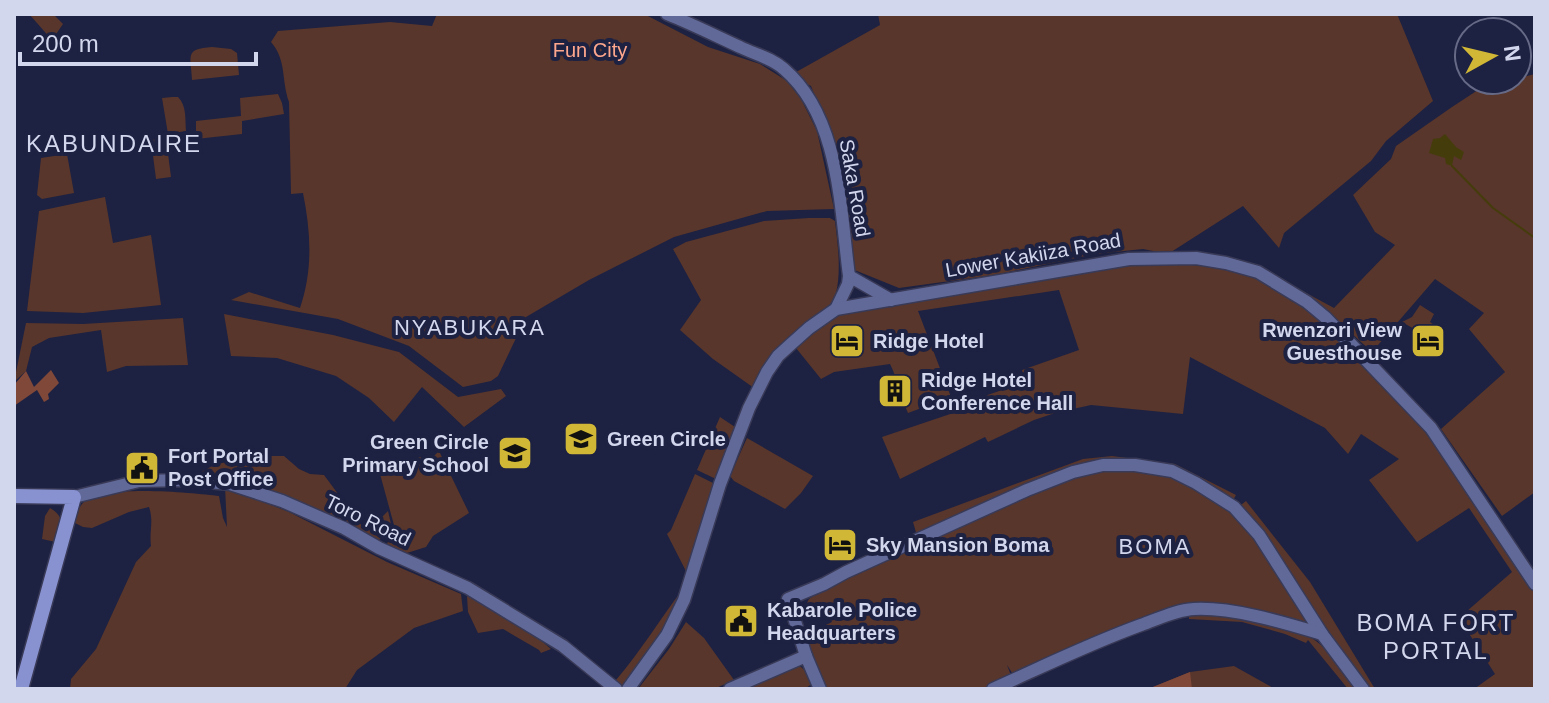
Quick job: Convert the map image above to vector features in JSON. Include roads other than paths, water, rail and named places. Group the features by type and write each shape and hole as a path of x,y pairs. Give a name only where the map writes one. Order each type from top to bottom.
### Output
{"highway":[{"path":"14,496 74,497 21,689"}],"main road":[{"name":"Saka Road","path":"667,14 782,66 813,105 826,133 834,163 849,276 836,309"},
{"name":"Lower Kakiiza Road","path":"628,689 667,635 684,600 720,484 749,408 767,372 790,345 836,309 1129,259 1196,258 1226,263 1258,272 1307,302 1431,428 1535,584"},
{"path":"849,276 891,300"},
{"path":"820,689 788,599 1027,490 1073,472 1103,465 1135,465 1172,471 1234,507 1259,535 1322,634 1363,689"},
{"name":"Toro Road","path":"74,497 139,481 185,480 230,484 282,501 468,588 563,646 616,689"},
{"path":"993,689 1121,632 1178,611 1197,609 1236,613 1322,634"},
{"path":"730,689 806,656"}],"waterway":[{"path":"1452,166 1493,208 1535,238"}],"place":[{"name":"Ridge Hotel","path":"847,341"},
{"name":"Rwenzori View Guesthouse","path":"1428,341"},
{"name":"Ridge Hotel Conference Hall","path":"895,391"},
{"name":"Green Circle","path":"581,439"},
{"name":"Green Circle Primary School","path":"515,453"},
{"name":"Fort Portal Post Office","path":"142,468"},
{"name":"Sky Mansion Boma","path":"840,545"},
{"name":"Kabarole Police Headquarters","path":"741,621"}],"district":[{"name":"KABUNDAIRE","path":"114,143"},
{"name":"NYABUKARA","path":"470,327"},
{"name":"BOMA","path":"1155,546"},
{"name":"BOMA FORT PORTAL","path":"1436,636"}],"park label":[{"name":"Fun City","path":"590,50"}]}
